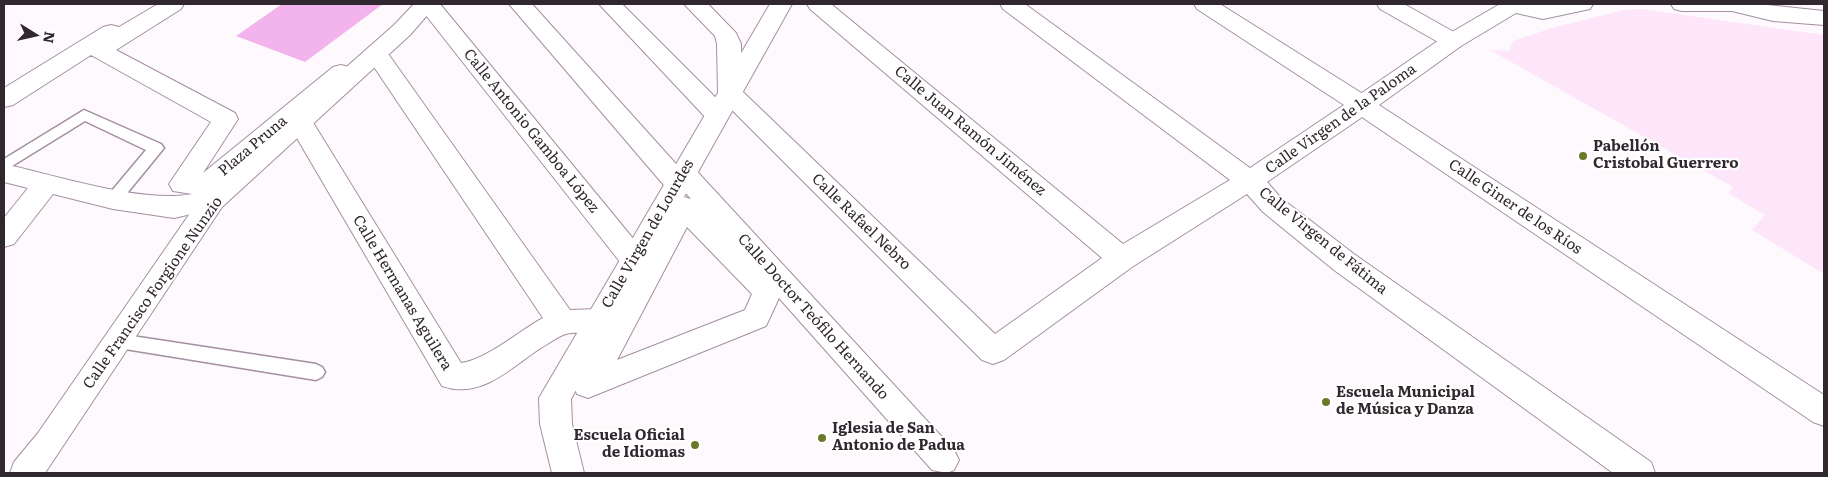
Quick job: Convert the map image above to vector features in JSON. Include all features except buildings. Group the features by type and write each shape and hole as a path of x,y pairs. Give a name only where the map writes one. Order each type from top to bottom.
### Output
{"street":[{"path":"4,99 157,4"},
{"name":"Plaza Pruna","path":"173,4 99,50 226,119 182,184 204,186 369,50 417,4"},
{"name":"Calle Francisco Forgione Nunzio","path":"26,473 119,341 214,200 376,53 427,4"},
{"name":"Calle Antonio Gamboa López","path":"427,4 634,259"},
{"path":"520,4 681,188 768,291 756,318 588,385 670,233 681,188"},
{"name":"Calle Rafael Nebro","path":"610,4 654,50 724,104 993,351"},
{"path":"695,4 725,33 729,44 724,104"},
{"name":"Calle Virgen de Lourdes","path":"568,473 556,424 555,398 634,259 681,188 724,104 780,4"},
{"name":"Calle Juan Ramón Jiménez","path":"818,4 1122,259"},
{"name":"Calle Virgen de Fátima","path":"1011,4 1250,182 1272,205 1339,266 1639,473"},
{"name":"Calle Giner de los Ríos","path":"1205,4 1362,105 1824,412"},
{"path":"1388,4 1453,41"},
{"path":"1515,5 1543,12 1582,4"},
{"path":"1682,4 1730,4 1779,15 1824,18"},
{"name":"Calle Virgen de la Paloma","path":"993,351 1122,259 1189,224 1216,199 1250,182 1453,41 1515,5"},
{"path":"376,53 562,322"},
{"name":"Calle Hermanas Aguilera","path":"300,122 452,377 481,374 531,339 562,322 598,321"},
{"path":"4,172 112,199 174,208 214,200"},
{"path":"4,237 46,183"},
{"name":"Calle Doctor Teófilo Hernando","path":"681,188 942,460"}],"lane":[{"path":"4,166 84,115 156,148 112,199"},
{"path":"119,341 316,372"}],"shaded area":[{"path":"282,4 383,4 305,62 236,36"},
{"path":"1642,9 1824,35 1824,274 1752,230 1765,215 1728,193 1733,187 1490,50 1509,51 1513,41 1552,28 1624,10"}],"place":[{"name":"Pabellón Cristobal Guerrero","path":"1583,156"},
{"name":"Escuela Municipal de Música y Danza","path":"1326,402"},
{"name":"Iglesia de San Antonio de Padua","path":"822,438"},
{"name":"Escuela Oficial de Idiomas","path":"695,445"}]}
